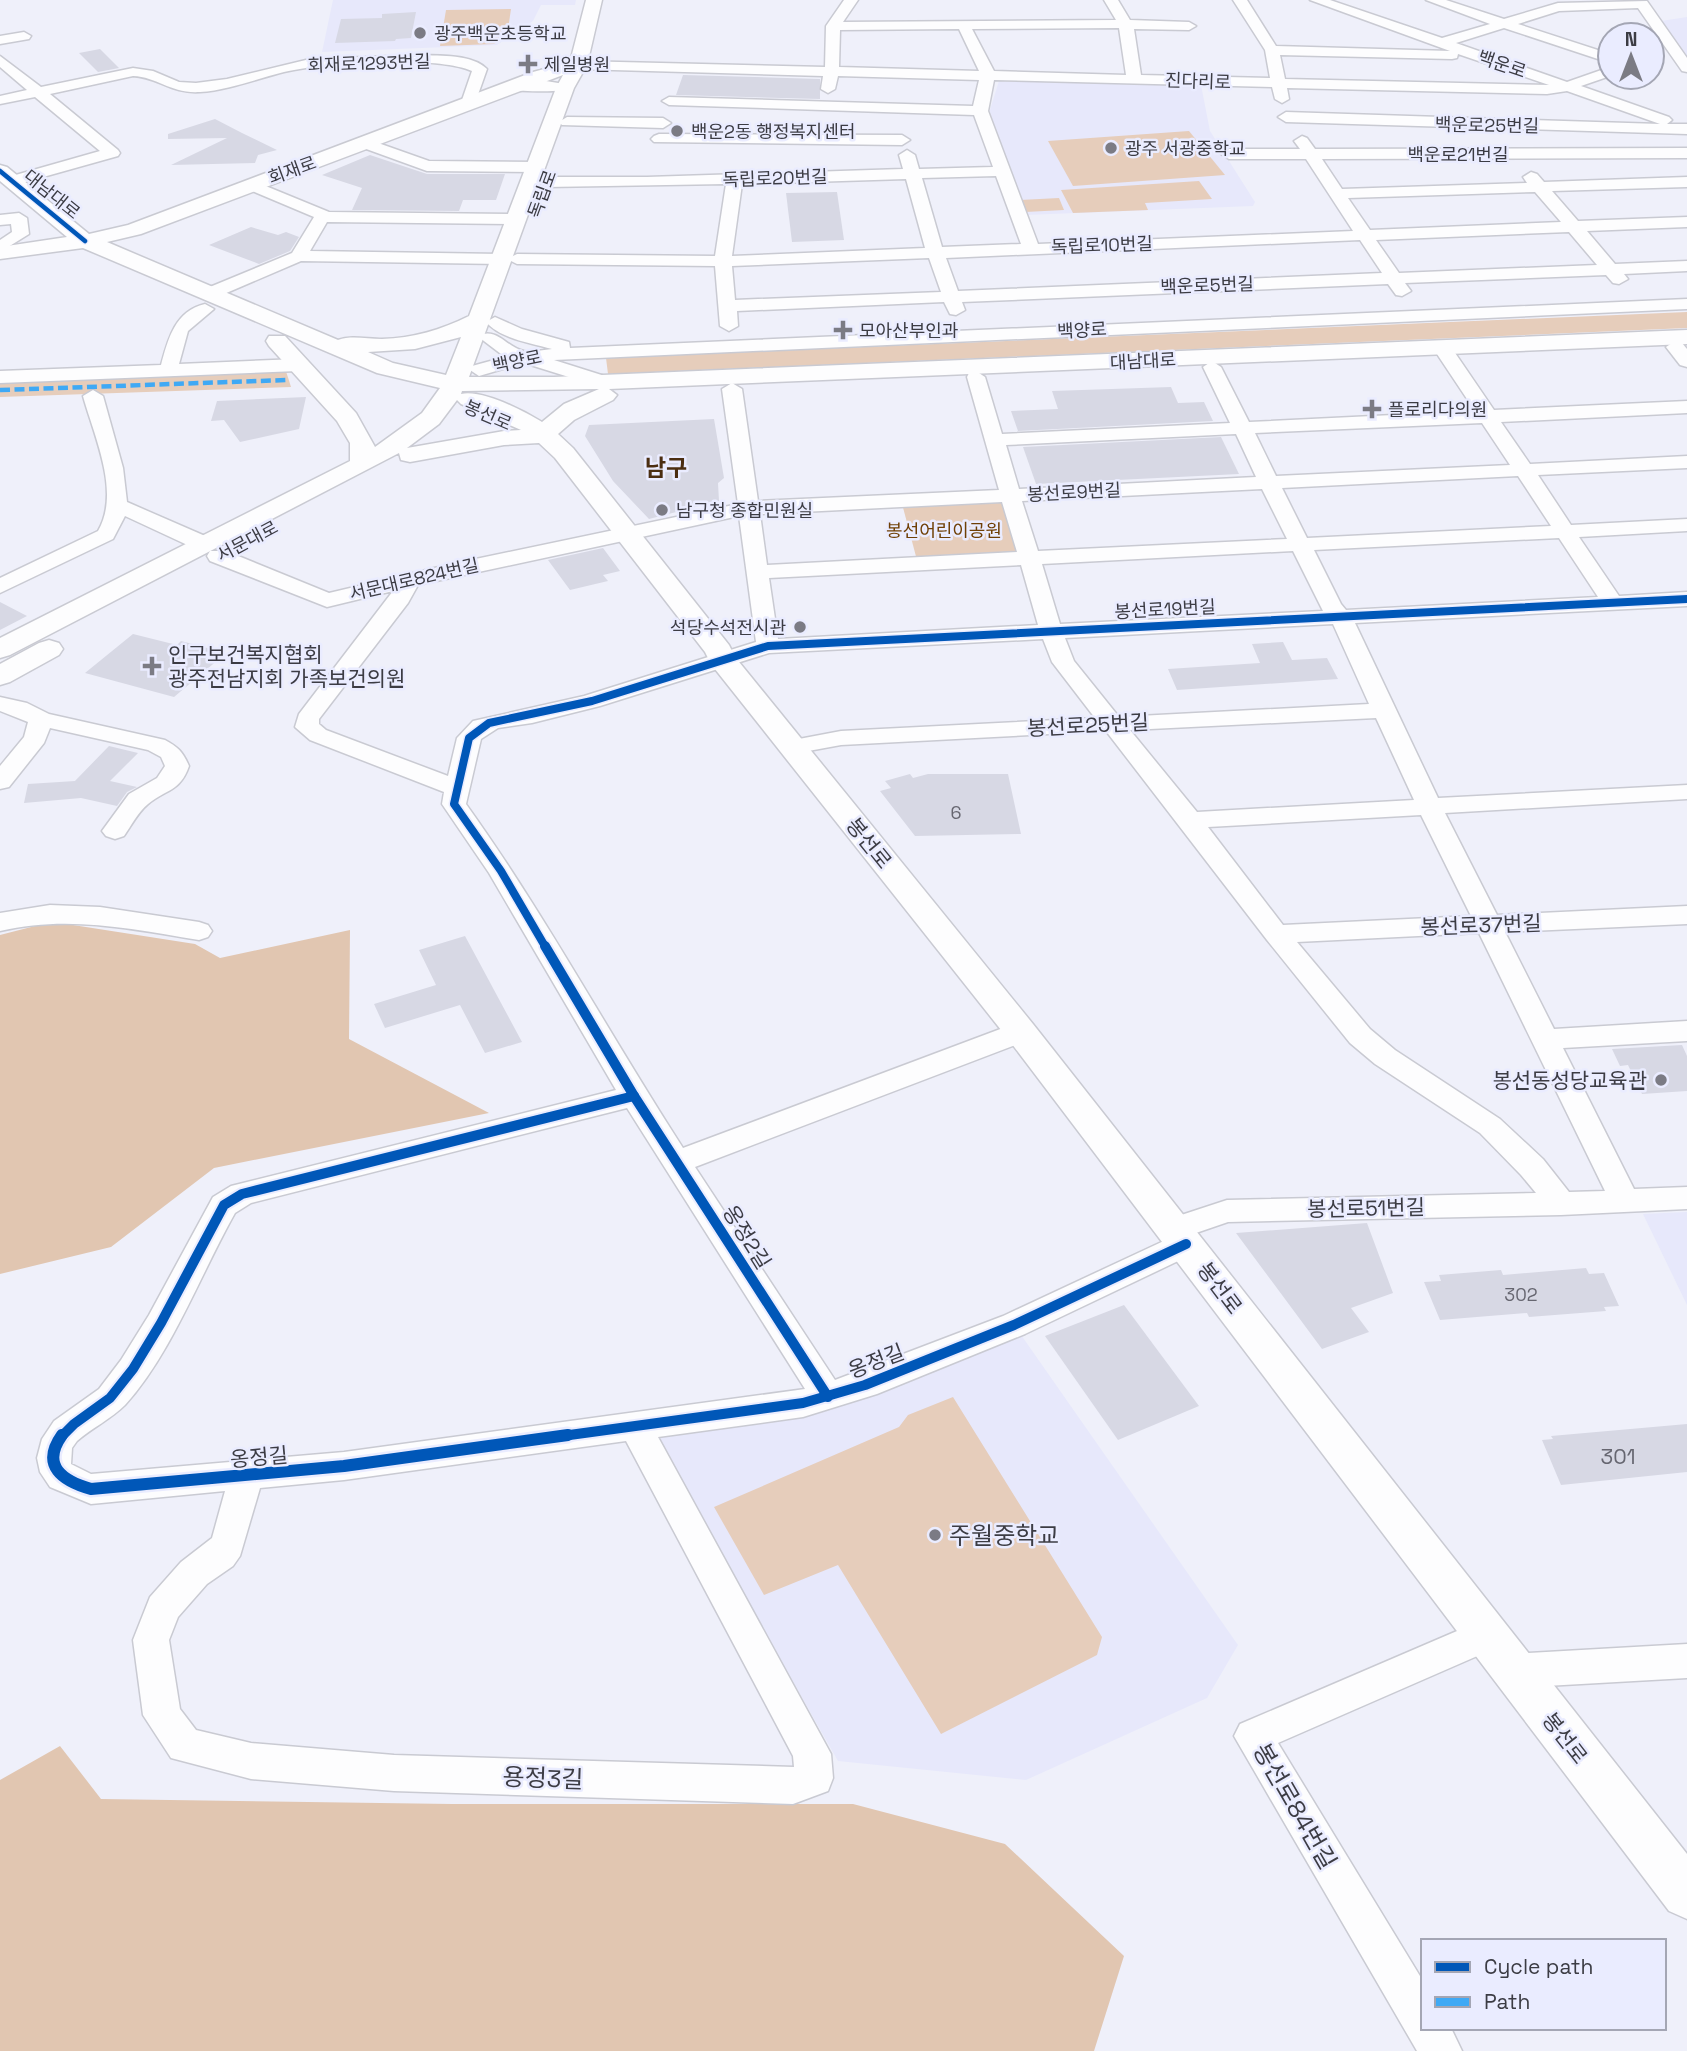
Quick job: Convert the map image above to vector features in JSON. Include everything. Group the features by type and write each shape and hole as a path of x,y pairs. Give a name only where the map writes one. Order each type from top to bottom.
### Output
{"main road":[{"name":"독립로","path":"465,390 541,174 565,88 578,65 594,0"},
{"name":"독립로","path":"509,259 516,219 566,122 581,79 578,65"},
{"name":"회재로","path":"0,253 85,241 134,230 509,87 578,65"},
{"name":"대남대로","path":"5,176 85,241 208,301 304,360"},
{"name":"대남대로","path":"0,200 10,219 53,246 208,301 304,360 361,376 465,390 1446,353 1684,348"},
{"path":"304,360 370,346 414,344 488,327"},
{"name":"대남대로","path":"599,384 732,389 1212,367 1446,353"},
{"path":"304,360 342,380 370,412 382,440 372,459"},
{"path":"410,455 493,440 540,435 599,384"},
{"name":"봉선로","path":"465,390 509,422 540,435 719,650 720,657 1021,1032 1180,1236 1687,1894"},
{"name":"서문대로","path":"0,649 410,455 441,434 465,390"},
{"name":"서문대로","path":"0,676 211,550 372,459 418,430 439,409 465,390"}],"street":[{"path":"825,107 833,60 833,26 850,0"},
{"path":"1111,0 1126,24 1134,79"},
{"path":"1240,0 1272,50 1286,117 1418,314"},
{"name":"백운로","path":"1317,0 1687,129"},
{"path":"1335,6 1355,0"},
{"path":"1433,0 1596,54"},
{"path":"1539,0 1558,7"},
{"path":"1442,43 1558,7 1642,4 1668,52 1687,68"},
{"path":"962,24 979,51 987,76 980,111 1031,248"},
{"path":"833,26 1189,26"},
{"path":"0,40 24,36"},
{"path":"1272,50 1482,58"},
{"path":"0,60 111,153 5,176"},
{"name":"회재로1293번길","path":"38,92 143,72 178,87 205,87 321,62 457,61 480,69 469,103"},
{"name":"진다리로","path":"578,65 674,84 830,72 1134,79 1278,83 1479,106 1566,87"},
{"path":"1566,87 1596,76"},
{"path":"646,182 674,84 825,107 980,111"},
{"path":"509,87 546,85 565,88"},
{"path":"0,100 38,92"},
{"path":"1479,106 1510,154 1642,306"},
{"name":"백운로25번길","path":"1286,117 1479,106 1687,129"},
{"path":"894,109 935,252 964,335"},
{"path":"566,122 657,143 902,140"},
{"name":"독립로20번길","path":"364,143 427,166 646,182 1003,171"},
{"name":"백운로21번길","path":"1229,154 1687,153"},
{"path":"730,346 723,262 735,179"},
{"path":"1336,194 1687,182"},
{"path":"251,185 321,213 322,217"},
{"path":"322,217 516,219"},
{"path":"299,257 322,217"},
{"path":"0,247 21,234 10,219"},
{"name":"독립로10번길","path":"509,259 723,262 1687,222"},
{"path":"1151,243 1191,325"},
{"path":"169,368 180,329 208,301 299,257 509,259"},
{"name":"백운로5번길","path":"727,306 1687,266"},
{"name":"백양로","path":"465,390 524,357 592,352 1687,304"},
{"path":"488,327 592,352"},
{"path":"488,327 496,345 599,384"},
{"path":"592,352 573,362 575,369 599,384"},
{"path":"1446,353 1613,603"},
{"path":"0,377 304,360"},
{"path":"0,390 304,360"},
{"path":"1212,367 1331,607 1341,617 1487,925 1625,1201"},
{"path":"976,377 1051,631 1063,662 1190,820 1276,934 1360,1036 1385,1057 1490,1126 1532,1167 1561,1204"},
{"path":"732,389 768,646"},
{"path":"0,586 106,535 114,526 117,508 113,467 93,396"},
{"path":"994,440 1687,407"},
{"name":"봉선로9번길","path":"621,533 749,508 1687,462"},
{"name":"서문대로824번길","path":"117,508 125,508 211,550 327,600 409,579 621,533"},
{"path":"758,572 1687,525"},
{"path":"409,579 400,598 307,719 307,727 318,735 456,789"},
{"name":"봉선로19번길","path":"456,789 475,729 489,723 531,717 593,702 720,657 768,646 1687,599"},
{"path":"0,704 19,708 41,719 156,745 171,753 177,766 173,777 138,799 115,831"},
{"name":"봉선로25번길","path":"792,747 841,738 1385,710"},
{"path":"0,782 36,738 41,719"},
{"name":"옹정2길","path":"456,789 454,804 501,871 634,1096 679,1161 828,1397"},
{"path":"1190,820 1687,792"},
{"path":"0,922 26,915 73,912 199,931"},
{"name":"봉선로37번길","path":"1276,934 1687,915"},
{"path":"1543,1039 1687,1031"},
{"path":"679,1161 1021,1032"},
{"name":"옹정길","path":"634,1096 242,1194 224,1205 149,1347 112,1399 69,1429 55,1445 53,1461 58,1477 69,1484 91,1489 246,1476 344,1466 803,1403 828,1397 1014,1325 1180,1236"},
{"name":"봉선로51번길","path":"1180,1236 1227,1211 1561,1204 1687,1198"},
{"name":"용정3길","path":"246,1476 228,1545 220,1555 194,1573 163,1608 151,1640 162,1715 184,1745 251,1761 394,1773 793,1786 814,1778 812,1754 634,1425"},
{"name":"봉선로84번길","path":"1421,2018 1253,1736 1485,1635"},
{"path":"1513,1671 1687,1661"},
{"path":"1428,2030 1441,2051"}],"shaded area":[{"name":"광주백운초등학교","path":"333,0 576,0 575,5 541,5 533,21 497,45 322,52"},
{"path":"1687,17 1687,59 1666,28 1666,21 1661,21"},
{"name":"광주 서광중학교","path":"999,81 1201,85 1210,131 1255,202 1253,206 1026,215 1005,166 989,113"},
{"path":"39,925 73,925 195,944 220,958 350,930 349,1039 489,1113 214,1168 111,1247 0,1274 0,935"},
{"path":"1687,1212 1687,1305 1643,1214"},
{"name":"주월중학교","path":"1014,1325 1238,1645 1207,1698 1026,1780 838,1761 646,1424 803,1403"},
{"path":"60,1746 101,1799 452,1804 853,1804 1005,1844 1124,1956 1094,2051 0,2051 0,1780"}],"green space":[{"path":"511,9 507,36 494,44 440,46 446,10"},
{"path":"1189,131 1225,175 1073,186 1048,141"},
{"path":"1199,181 1212,199 1145,203 1148,210 1073,213 1061,190"},
{"path":"1059,198 1064,210 1025,212 1020,200"},
{"path":"1687,312 1687,328 608,374 606,358"},
{"path":"285,368 291,387 0,397 0,382"},
{"name":"봉선어린이공원","path":"1011,495 1029,558 918,564 901,500"},
{"path":"953,1397 1102,1637 1097,1655 941,1734 838,1565 764,1595 714,1507 899,1427 908,1415"}],"building":[{"name":"광주백운초등학교","path":"416,12 411,38 335,43 341,19 382,18 382,14"},
{"path":"100,49 119,68 98,72 79,53"},
{"path":"683,75 820,79 820,99 676,95"},
{"path":"215,119 277,150 258,155 255,163 171,165 227,138 168,139 168,134"},
{"path":"370,155 427,174 505,174 496,200 463,200 459,211 352,210 362,188 322,175"},
{"path":"837,192 844,240 792,242 786,193"},
{"path":"251,227 278,235 286,232 299,237 290,251 259,264 209,245"},
{"path":"1171,387 1178,403 1204,402 1213,421 1018,431 1011,411 1058,409 1052,391"},
{"path":"306,397 299,429 240,442 224,420 211,421 217,401"},
{"path":"714,419 724,478 718,483 719,501 649,519 613,481 585,436 589,425"},
{"path":"1221,437 1239,474 1036,484 1023,447"},
{"path":"603,548 620,571 603,575 608,581 570,590 548,560"},
{"path":"0,602 27,616 0,630"},
{"name":"인구보건복지협회 광주전남지회 가족보건의원","path":"133,634 177,645 181,641 211,649 204,655 219,659 174,697 85,673"},
{"path":"1283,642 1292,660 1327,658 1338,679 1177,690 1168,669 1260,663 1252,644"},
{"path":"109,746 138,753 110,781 137,787 127,792 117,806 81,798 24,803 28,784 75,781"},
{"path":"910,774 913,778 928,774 1008,774 1021,834 915,836 880,791 891,788 885,781"},
{"path":"465,936 522,1042 485,1053 460,1005 385,1028 374,1004 436,985 419,950"},
{"name":"봉선동성당교육관","path":"1682,1045 1687,1056 1687,1091 1642,1094 1628,1065 1620,1066 1612,1049"},
{"path":"1367,1223 1393,1293 1351,1308 1369,1332 1322,1349 1236,1233"},
{"path":"1586,1268 1589,1274 1604,1273 1619,1306 1604,1307 1606,1311 1529,1317 1527,1313 1440,1320 1424,1282 1441,1281 1439,1275 1501,1270 1503,1275"},
{"path":"1124,1305 1199,1406 1118,1440 1045,1336"},
{"path":"1687,1424 1687,1472 1561,1485 1542,1440 1553,1439 1551,1436"}],"marked path":[{"path":"0,390 288,380"}],"cycle path":[{"path":"0,171 85,241"},
{"path":"828,1397 634,1096 501,871 454,804 469,738 475,731 489,723 532,716 592,701 768,646 1687,599"},
{"path":"634,1096 242,1194 224,1205 148,1347 133,1369 110,1398 74,1424 59,1439 54,1458 57,1472 68,1481 91,1489 344,1466 803,1403 865,1385 1014,1325 1186,1244"}],"place":[{"name":"광주백운초등학교","path":"420,33"},
{"name":"제일병원","path":"528,64"},
{"name":"백운2동 행정복지센터","path":"677,131"},
{"name":"광주 서광중학교","path":"1111,148"},
{"name":"모아산부인과","path":"843,330"},
{"name":"플로리다의원","path":"1372,409"},
{"name":"남구청 종합민원실","path":"662,510"},
{"name":"석당수석전시관","path":"800,627"},
{"name":"인구보건복지협회 광주전남지회 가족보건의원","path":"152,666"},
{"name":"봉선동성당교육관","path":"1661,1080"},
{"name":"주월중학교","path":"935,1535"}],"district":[{"name":"남구","path":"666,468"}]}
